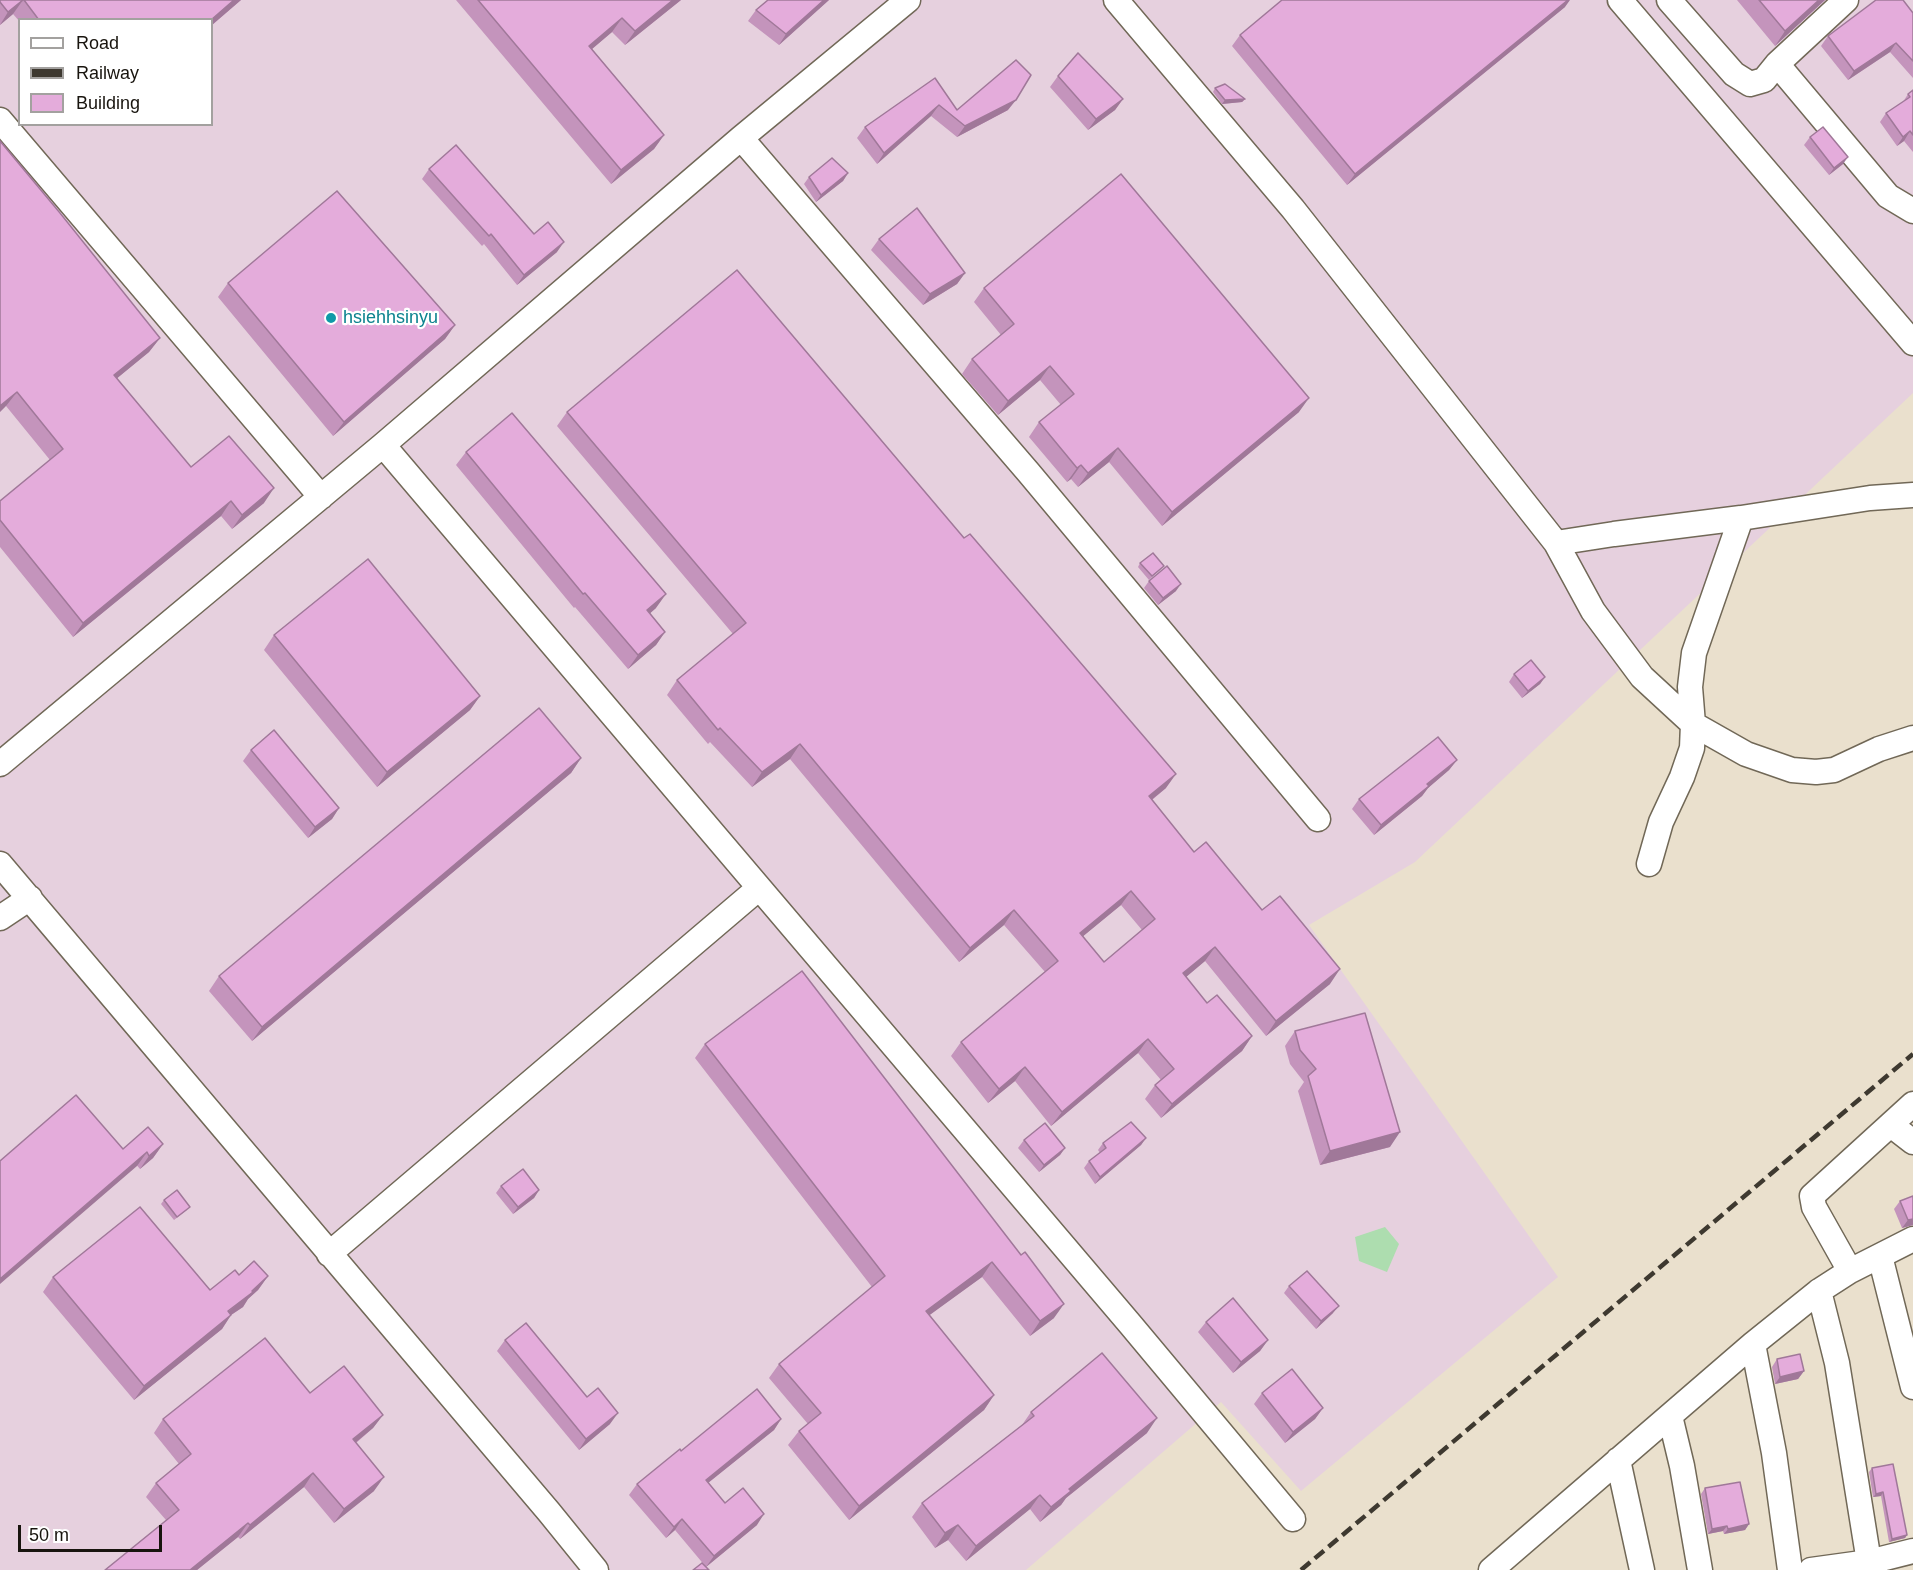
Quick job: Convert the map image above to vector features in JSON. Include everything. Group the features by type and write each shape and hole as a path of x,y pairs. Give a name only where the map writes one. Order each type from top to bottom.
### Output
{"street":[{"path":"0,764 383,445 741,138 908,0"},
{"path":"1116,0 1293,209 1556,543 1593,611 1642,677 1693,724 1746,754 1792,770 1815,772 1834,770 1880,749 1913,738"},
{"path":"1620,0 1913,343"},
{"path":"1669,0 1734,74 1750,84 1764,80 1777,64 1846,0"},
{"path":"1777,64 1888,196 1913,211"},
{"path":"0,120 321,497"},
{"path":"741,138 1029,473 1318,819"},
{"path":"383,445 1130,1323 1293,1519"},
{"path":"1556,543 1870,498 1913,495"},
{"path":"1649,864 1661,822 1682,777 1692,748 1690,687 1694,652 1740,518"},
{"path":"0,864 596,1570"},
{"path":"329,1254 759,888"},
{"path":"0,918 30,898"},
{"path":"1850,1271 1814,1207 1812,1196 1913,1104"},
{"path":"1891,1125 1913,1142"},
{"path":"1491,1570 1753,1344 1819,1291 1850,1271 1913,1239"},
{"path":"1880,1256 1908,1340 1913,1387"},
{"path":"1819,1291 1837,1363 1869,1562"},
{"path":"1753,1344 1774,1453 1790,1570"},
{"path":"1670,1416 1682,1466 1700,1570"},
{"path":"1618,1460 1642,1570"},
{"path":"1811,1570 1912,1555"}],"shaded area":[{"path":"0,0 1913,0 1913,393 1415,862 1309,925 1558,1277 1301,1491 1221,1402 1026,1570 0,1570"}],"green space":[{"path":"1385,1227 1399,1244 1387,1272 1359,1261 1355,1237"}],"building":[{"path":"0,0 23,0 8,12"},
{"path":"24,0 234,0 213,18 38,18"},
{"path":"478,0 673,0 635,31 622,18 589,46 664,135 621,170"},
{"path":"768,0 824,0 786,34 756,10"},
{"path":"1282,0 1568,0 1355,174 1240,35"},
{"path":"1759,0 1819,0 1785,31"},
{"path":"1876,0 1903,0 1913,13 1913,61 1896,43 1854,71 1828,36"},
{"path":"1078,53 1123,99 1096,119 1058,76"},
{"path":"1016,60 1031,75 1016,100 965,126 939,105 884,153 865,127 935,78 957,110"},
{"path":"1225,84 1245,99 1225,100 1215,88"},
{"path":"1913,90 1913,135 1910,131 1903,137 1886,113 1910,97 1908,94"},
{"path":"1823,127 1848,157 1834,168 1810,137"},
{"path":"0,141 160,338 114,375 191,467 229,436 274,488 242,515 231,501 83,623 0,520 0,501 63,449 17,392 0,406"},
{"path":"456,145 534,234 548,222 564,242 524,275 491,234 489,236 429,169"},
{"path":"832,158 848,173 821,195 809,177"},
{"path":"1121,174 1309,398 1172,512 1118,448 1088,473 1081,465 1077,468 1039,422 1074,394 1050,366 1008,401 972,359 1014,324 984,288"},
{"name":"hsiehhsinyu","path":"337,191 455,325 344,422 228,283"},
{"path":"917,208 965,273 930,294 879,239"},
{"path":"737,270 964,538 970,534 1176,774 1149,796 1194,852 1206,842 1262,910 1280,896 1340,969 1276,1021 1215,947 1183,973 1207,1003 1217,995 1252,1036 1172,1104 1155,1085 1174,1069 1148,1039 1062,1112 1025,1067 999,1089 961,1042 1058,961 1014,910 970,948 800,744 762,772 720,728 718,730 677,680 746,623 567,412","holes":["1131,891 1155,919 1104,962 1080,933"]},
{"path":"512,413 666,594 647,610 665,632 638,655 585,593 583,594 466,452"},
{"path":"1153,553 1164,566 1152,576 1140,563"},
{"path":"368,559 480,696 387,772 274,635"},
{"path":"1167,566 1181,584 1163,598 1149,581"},
{"path":"1531,660 1545,677 1528,691 1514,674"},
{"path":"539,708 581,758 262,1027 219,976"},
{"path":"274,730 339,808 315,827 251,750"},
{"path":"1438,737 1457,760 1381,825 1359,799"},
{"path":"802,971 1021,1255 1025,1252 1064,1304 1040,1321 992,1262 926,1311 994,1395 859,1506 799,1431 821,1413 779,1364 885,1276 705,1044"},
{"path":"1365,1013 1400,1132 1330,1151 1308,1076 1316,1069 1300,1050 1295,1031"},
{"path":"76,1095 123,1149 148,1127 163,1144 149,1156 147,1152 0,1279 0,1161"},
{"path":"1131,1122 1146,1138 1100,1177 1089,1161 1106,1148 1103,1143"},
{"path":"1045,1123 1065,1148 1044,1165 1024,1140"},
{"path":"523,1169 539,1190 518,1207 501,1186"},
{"path":"177,1190 190,1207 177,1217 164,1200"},
{"path":"1913,1196 1913,1219 1908,1220 1900,1201"},
{"path":"140,1207 210,1290 235,1270 239,1275 254,1261 268,1276 253,1292 228,1311 231,1315 144,1386 53,1277"},
{"path":"1307,1271 1339,1306 1321,1321 1289,1286"},
{"path":"1233,1298 1268,1340 1241,1362 1206,1322"},
{"path":"526,1323 587,1397 598,1388 618,1413 586,1439 505,1340"},
{"path":"265,1338 310,1393 344,1366 383,1415 353,1439 384,1477 344,1509 313,1473 250,1525 248,1523 190,1570 105,1570 179,1510 156,1483 191,1454 163,1419"},
{"path":"1102,1353 1157,1418 1069,1489 1071,1491 1051,1507 1040,1495 976,1546 958,1525 945,1533 922,1503 1034,1416 1031,1412"},
{"path":"1800,1354 1804,1371 1780,1377 1777,1359"},
{"path":"1292,1369 1323,1408 1293,1432 1262,1393"},
{"path":"757,1389 781,1419 706,1480 725,1503 743,1488 764,1514 714,1556 682,1519 674,1527 637,1484"},
{"path":"1893,1464 1907,1535 1892,1539 1883,1492 1876,1494 1872,1468"},
{"path":"1740,1482 1749,1524 1728,1529 1727,1526 1712,1529 1705,1488"},
{"path":"702,1563 709,1570 693,1570"}],"railway":[{"path":"1301,1570 1913,1054"}],"place":[{"name":"hsiehhsinyu","path":"331,318"}]}
